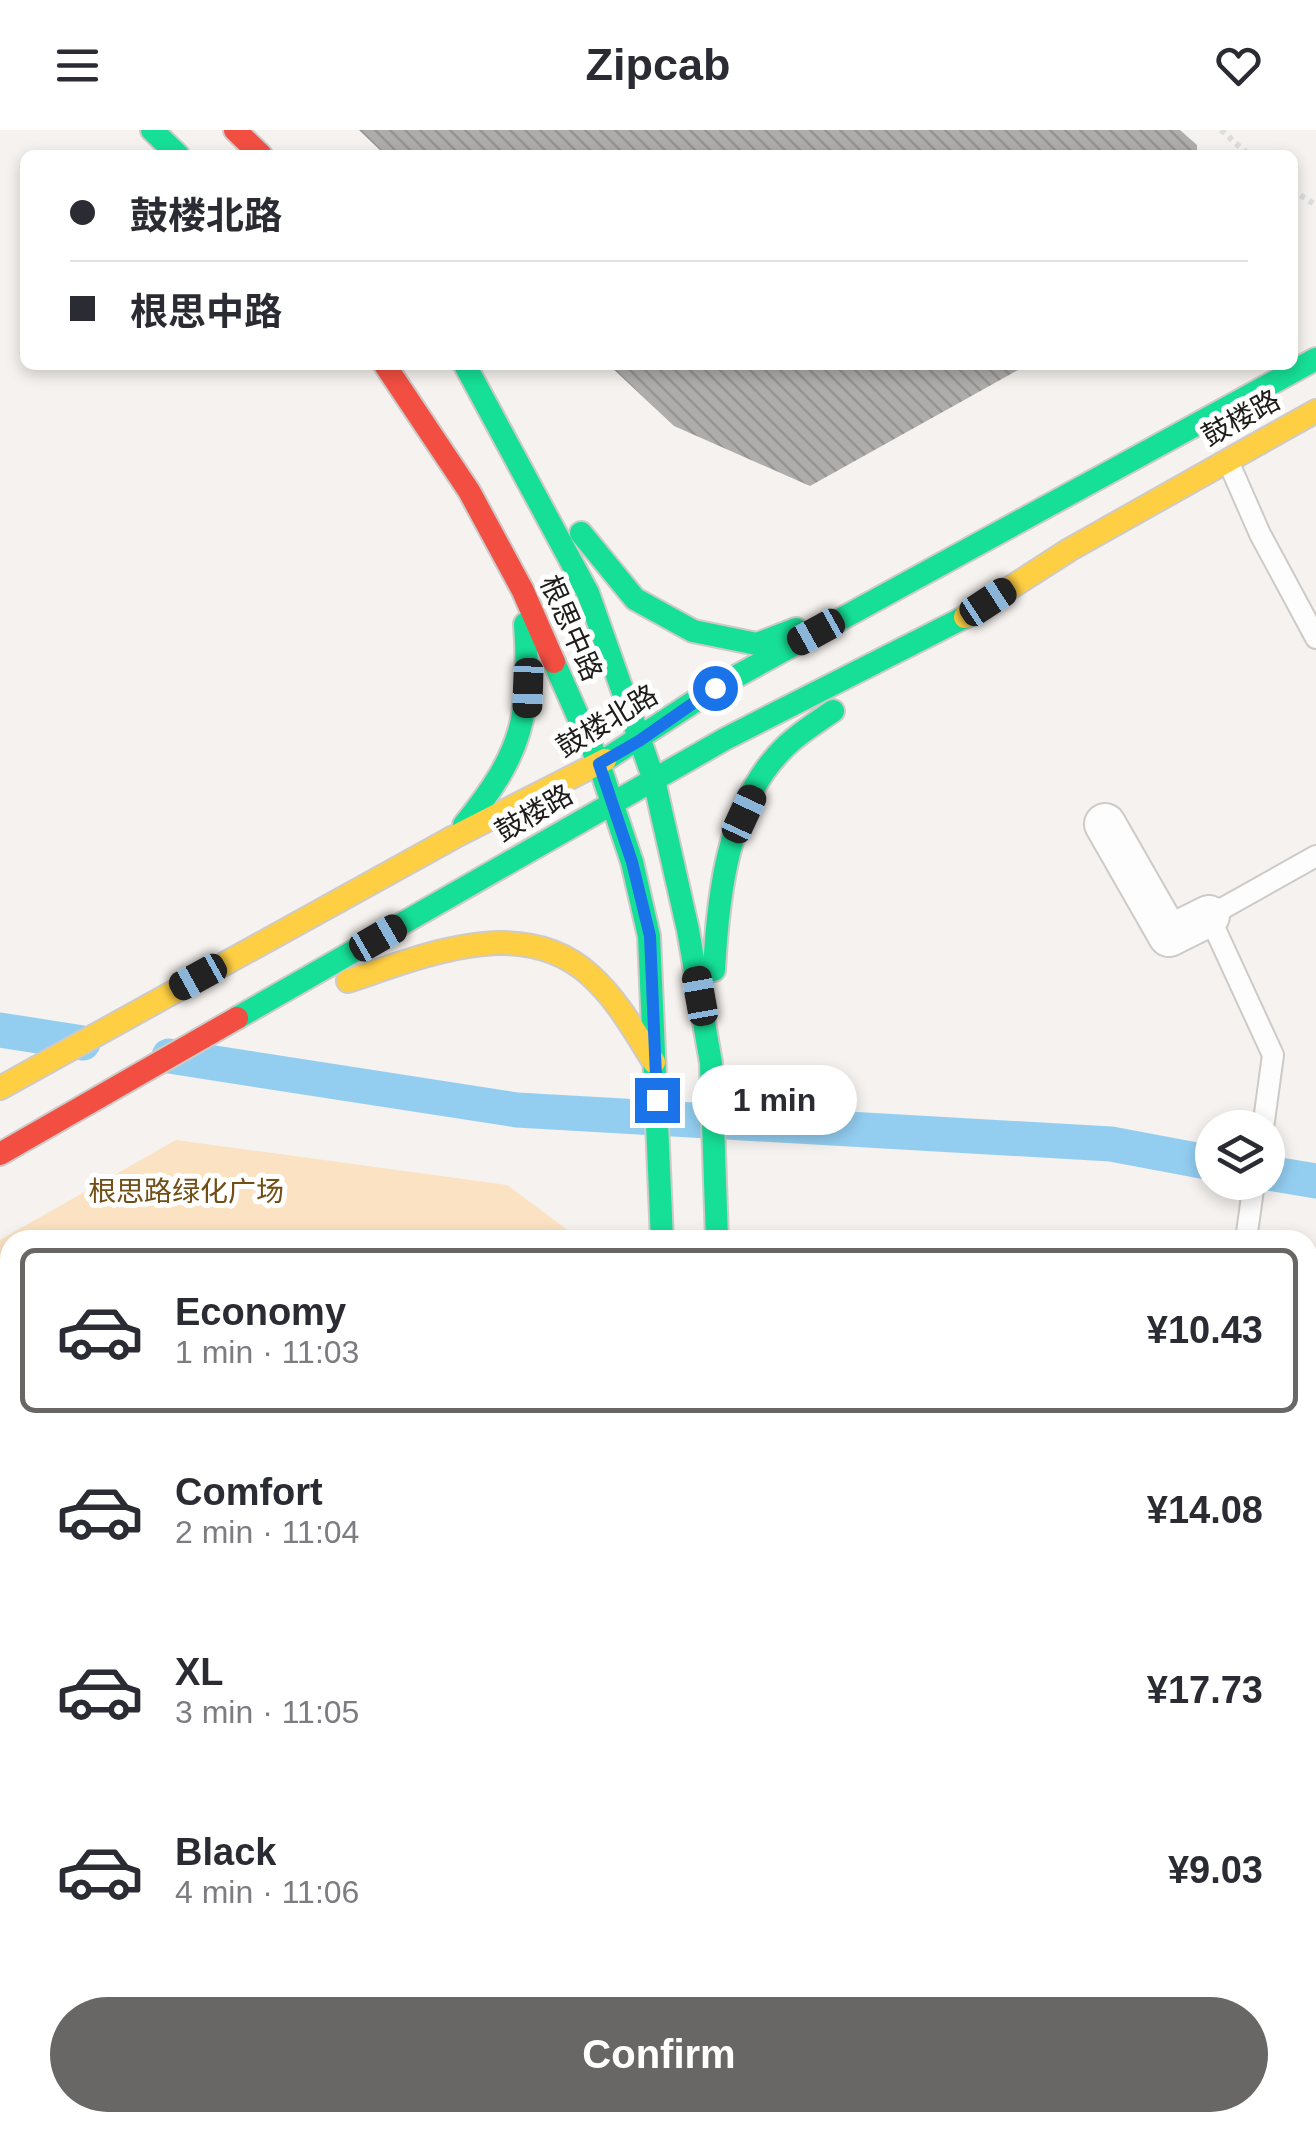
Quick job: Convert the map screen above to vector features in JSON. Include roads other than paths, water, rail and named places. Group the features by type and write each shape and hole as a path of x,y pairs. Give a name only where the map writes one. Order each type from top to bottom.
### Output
{"street":[{"path":"152,130 173,150"},
{"path":"235,130 257,150"},
{"name":"根思中路","path":"388,370 469,491 522,592 599,764 632,862 650,936 662,1230"},
{"name":"根思中路","path":"468,370 588,593 614,656 654,780 688,930 711,1063 717,1230"},
{"path":"469,370 536,456 591,549 636,598 692,630 757,644 882,594"},
{"name":"鼓楼北路","path":"0,1088 454,837 599,764 715,688 1297,370"},
{"name":"鼓楼路","path":"0,1154 725,740 962,619 1069,550 1314,412"},
{"path":"454,837 513,759 527,710 522,592"},
{"path":"711,1063 716,914 731,841 756,788 779,753 962,619"},
{"path":"1105,824 1169,936 1209,916"},
{"path":"245,1014 456,946 540,945 578,964 610,996 655,1065"}],"lane":[{"path":"1227,460 1260,534 1316,638"},
{"path":"1265,1110 1274,1055 1209,916 1316,856"},
{"path":"1247,1230 1252,1200"}],"waterway":[{"path":"0,1030 83,1043"},
{"path":"169,1056 517,1110 1111,1144 1195,1160"},
{"path":"1285,1176 1316,1181"}],"park label":[{"name":"根思路绿化广场","path":"186,1191"}]}
